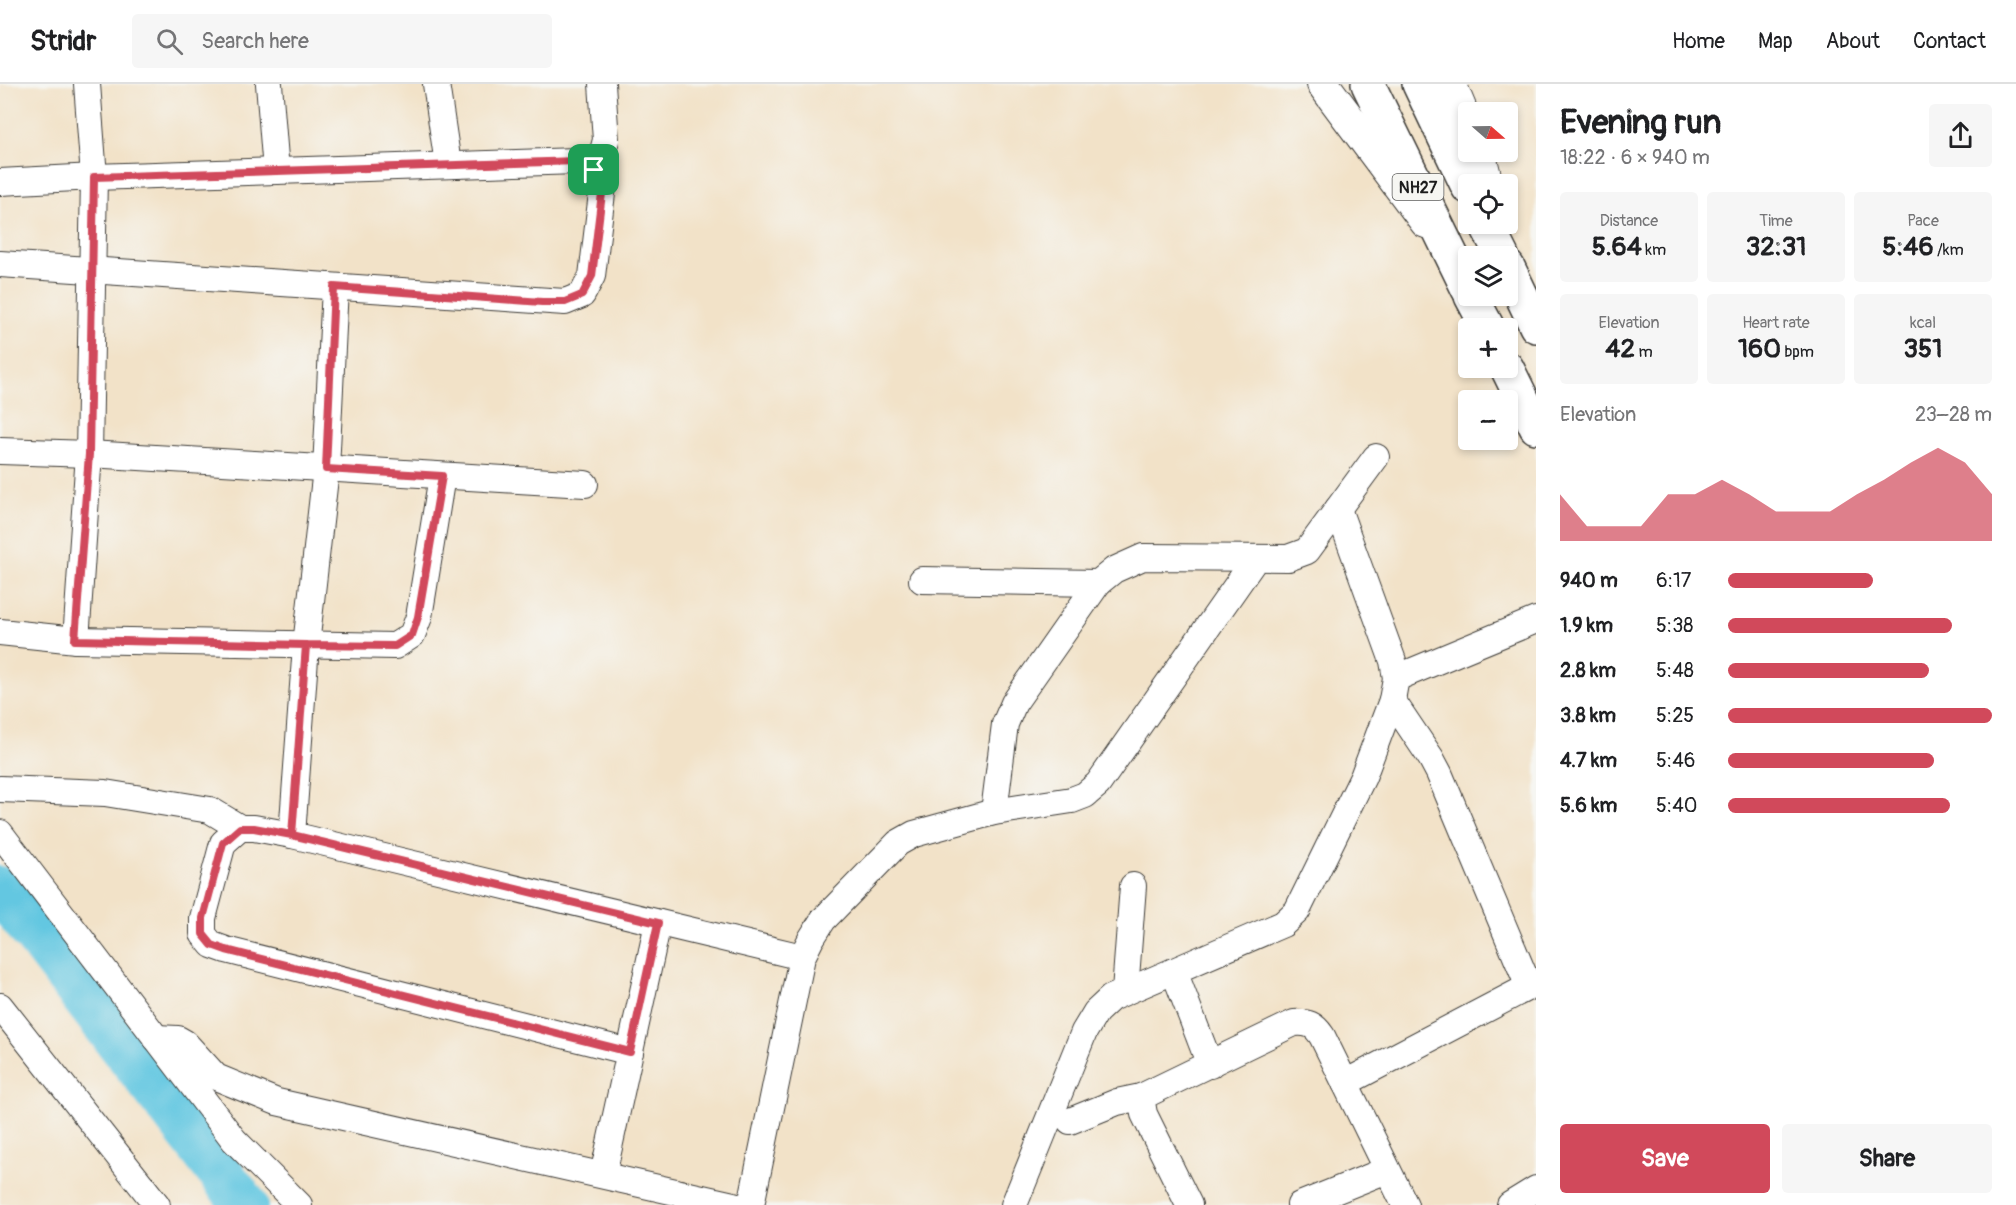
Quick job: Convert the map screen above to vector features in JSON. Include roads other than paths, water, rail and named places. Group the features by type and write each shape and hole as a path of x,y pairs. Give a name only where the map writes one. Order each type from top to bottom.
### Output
{"highway":[{"name":"NH27","path":"1368,84 1458,269"},
{"name":"NH27","path":"1419,84 1462,174"},
{"path":"1518,288 1536,326"},
{"path":"1512,378 1536,428"}],"street":[{"path":"75,640 89,454 94,177 87,84"},
{"path":"268,84 276,171"},
{"path":"436,84 448,164"},
{"path":"594,170 606,140 602,84"},
{"path":"1323,84 1453,258"},
{"path":"1450,84 1458,103"},
{"path":"0,182 577,161 594,170 603,185 592,276 582,295 565,302 0,264"},
{"path":"292,835 306,645 326,469 334,287"},
{"path":"0,451 89,454 585,484"},
{"path":"994,812 1005,724 1014,703 1098,583 1114,570 1143,557 1288,558 1307,551 1376,457"},
{"path":"0,632 75,640 395,646 412,635 418,617 442,476"},
{"path":"1014,1205 1084,1032 1096,1012 1111,998 1283,924 1297,911 1363,777 1394,689 1393,661 1338,509"},
{"path":"751,1205 802,957 824,920 898,843 914,834 994,812 1072,800 1085,795 1098,784 1256,558"},
{"path":"922,580 1098,583"},
{"path":"1394,689 1536,620"},
{"path":"1345,1083 1533,985 1439,773 1394,689"},
{"path":"0,789 105,793 210,810 240,828 254,828 292,835 802,957"},
{"path":"240,828 223,843 203,918 203,934 212,945 630,1052"},
{"path":"0,832 234,1140 298,1205"},
{"path":"1125,992 1133,886"},
{"path":"603,1175 658,923"},
{"path":"1174,971 1210,1065"},
{"path":"0,1006 157,1205"},
{"path":"1070,1121 1117,1102 1141,1097 1294,1023 1306,1022 1315,1026 1322,1036 1405,1205"},
{"path":"156,1038 178,1039 185,1043 216,1077 271,1100 733,1205"},
{"path":"1141,1097 1144,1114 1189,1205"},
{"path":"1300,1205 1387,1170"},
{"path":"1510,1205 1536,1189"}],"waterway":[{"path":"0,889 245,1205"}]}
